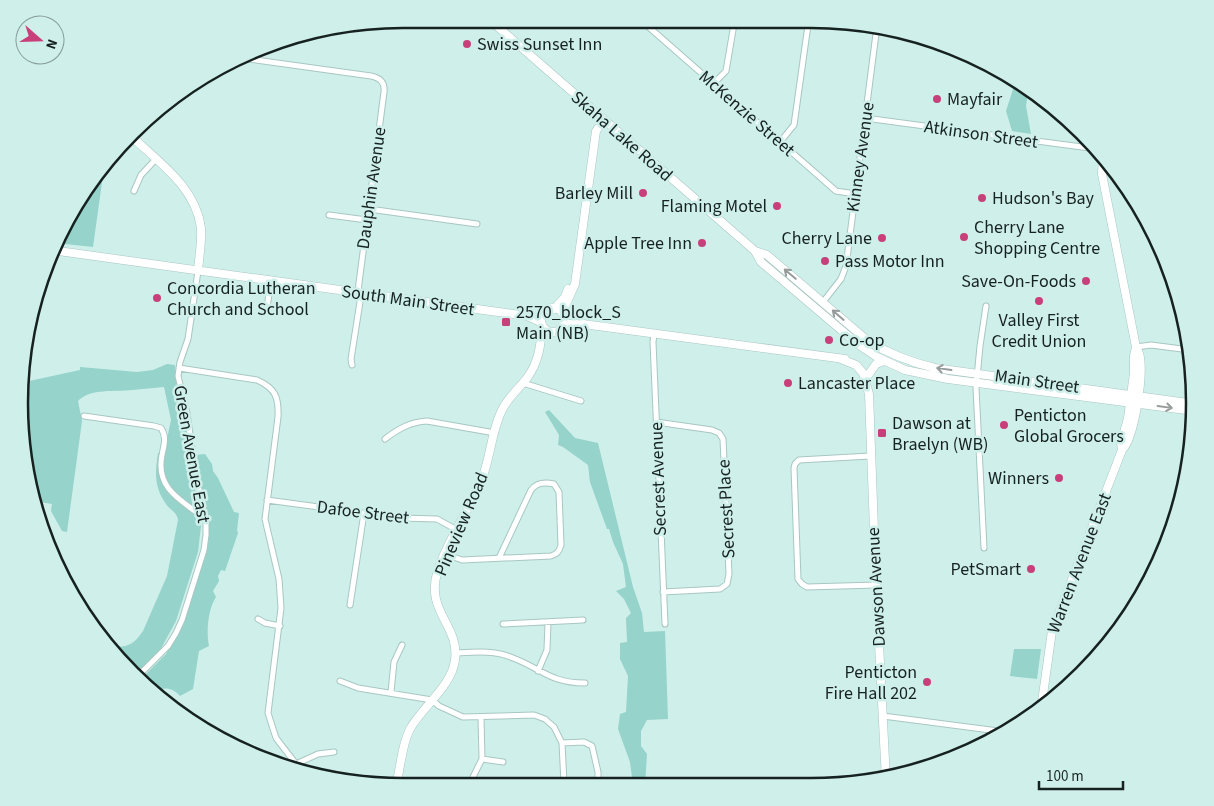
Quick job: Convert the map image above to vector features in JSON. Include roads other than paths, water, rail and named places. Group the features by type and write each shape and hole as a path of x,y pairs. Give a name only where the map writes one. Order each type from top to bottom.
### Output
{"street":[{"name":"Skaha Lake Road","path":"499,28 755,250 767,255 881,349"},
{"name":"McKenzie Street","path":"649,28 836,191 855,194"},
{"path":"713,84 726,71 733,28"},
{"path":"780,142 794,125 808,28"},
{"name":"Kinney Avenue","path":"816,308 838,284 844,273 876,34"},
{"name":"Dauphin Avenue","path":"251,59 371,76 379,78 383,82 384,92 358,293 360,302 351,359 352,365"},
{"name":"Atkinson Street","path":"865,118 1086,148"},
{"path":"583,324 562,314 554,309 548,309 543,313 542,323 546,329 554,332 560,329 563,324 562,314 575,284 596,134 598,127 604,120"},
{"path":"596,134 604,128 611,126"},
{"path":"135,140 185,189 197,212 201,237 198,271"},
{"path":"134,191 141,175 156,159"},
{"name":"Warren Avenue East","path":"1042,699 1054,626 1122,450 1121,443 1135,394 1136,347 1102,174 1102,166"},
{"path":"368,209 477,224"},
{"path":"329,215 367,220"},
{"name":"Skaha Lake Road","path":"755,250 761,262 863,348 884,361"},
{"name":"South Main Street","path":"60,251 527,316 542,323"},
{"name":"Green Avenue East","path":"141,673 168,646 182,620 204,550 206,519 196,477 187,413 178,376 188,339 198,271"},
{"path":"554,309 565,296 576,271"},
{"path":"267,307 271,281"},
{"path":"984,548 976,382 986,306"},
{"name":"South Main Street","path":"527,316 543,313"},
{"name":"Pineview Road","path":"540,350 542,323"},
{"path":"563,324 583,324 841,359 849,358 855,359 864,365 867,372 876,364 884,361"},
{"name":"Pineview Road","path":"456,653 453,637 440,612 435,595 436,578 445,554 483,478 504,406 532,370 540,350 554,332"},
{"name":"Secrest Avenue","path":"654,334 665,624"},
{"path":"1136,347 1151,345 1182,349"},
{"name":"Main Street","path":"881,349 916,364 1186,402"},
{"name":"Main Street","path":"884,361 905,370 976,382 1186,410"},
{"path":"180,368 257,380 268,384 279,403 265,519 281,596 280,626 268,713 276,738 295,763"},
{"name":"Dawson Avenue","path":"867,372 871,386 869,394 870,456 886,771"},
{"path":"523,383 582,401"},
{"path":"84,416 161,428 165,440 160,465 163,482 177,498 206,519"},
{"path":"385,440 399,429 416,421 427,421 495,433"},
{"name":"Secrest Place","path":"656,422 712,430 719,433 723,439 729,574 727,584 720,589 663,592"},
{"path":"870,456 799,460 794,464 794,500 798,579 802,584 807,587 876,585"},
{"path":"445,554 462,560 551,556 559,551 561,545 559,492 554,484 535,485 531,490 499,558"},
{"name":"Dafoe Street","path":"267,500 400,518 437,519 457,530"},
{"path":"350,605 364,513"},
{"path":"258,619 265,623 280,626"},
{"path":"503,624 583,620"},
{"path":"538,671 547,650 548,622"},
{"path":"391,692 394,662 402,646"},
{"path":"398,778 409,731 451,674 455,664 456,653 502,654 556,680 585,683"},
{"path":"340,681 358,688 432,700 439,706 463,717 534,715 545,719 554,727 562,743 564,778"},
{"path":"883,716 994,730"},
{"path":"473,777 482,759 481,717"},
{"path":"562,743 584,742 592,746 598,778"},
{"path":"302,765 318,754 334,752"},
{"path":"482,759 503,762"}],"place":[{"name":"Swiss Sunset Inn","path":"467,44"},
{"name":"Mayfair","path":"937,99"},
{"name":"Barley Mill","path":"643,193"},
{"name":"Hudson's Bay","path":"982,198"},
{"name":"Flaming Motel","path":"777,206"},
{"name":"Cherry Lane Shopping Centre","path":"964,237"},
{"name":"Cherry Lane","path":"882,238"},
{"name":"Apple Tree Inn","path":"702,243"},
{"name":"Pass Motor Inn","path":"825,261"},
{"name":"Save-On-Foods","path":"1086,281"},
{"name":"Concordia Lutheran Church and School","path":"157,298"},
{"name":"Valley First Credit Union","path":"1039,301"},
{"name":"2570_block_S Main (NB)","path":"506,322"},
{"name":"Co-op","path":"829,340"},
{"name":"Lancaster Place","path":"788,383"},
{"name":"Penticton Global Grocers","path":"1004,425"},
{"name":"Dawson at Braelyn (WB)","path":"882,433"},
{"name":"Winners","path":"1059,478"},
{"name":"PetSmart","path":"1031,569"},
{"name":"Penticton Fire Hall 202","path":"927,682"}]}
